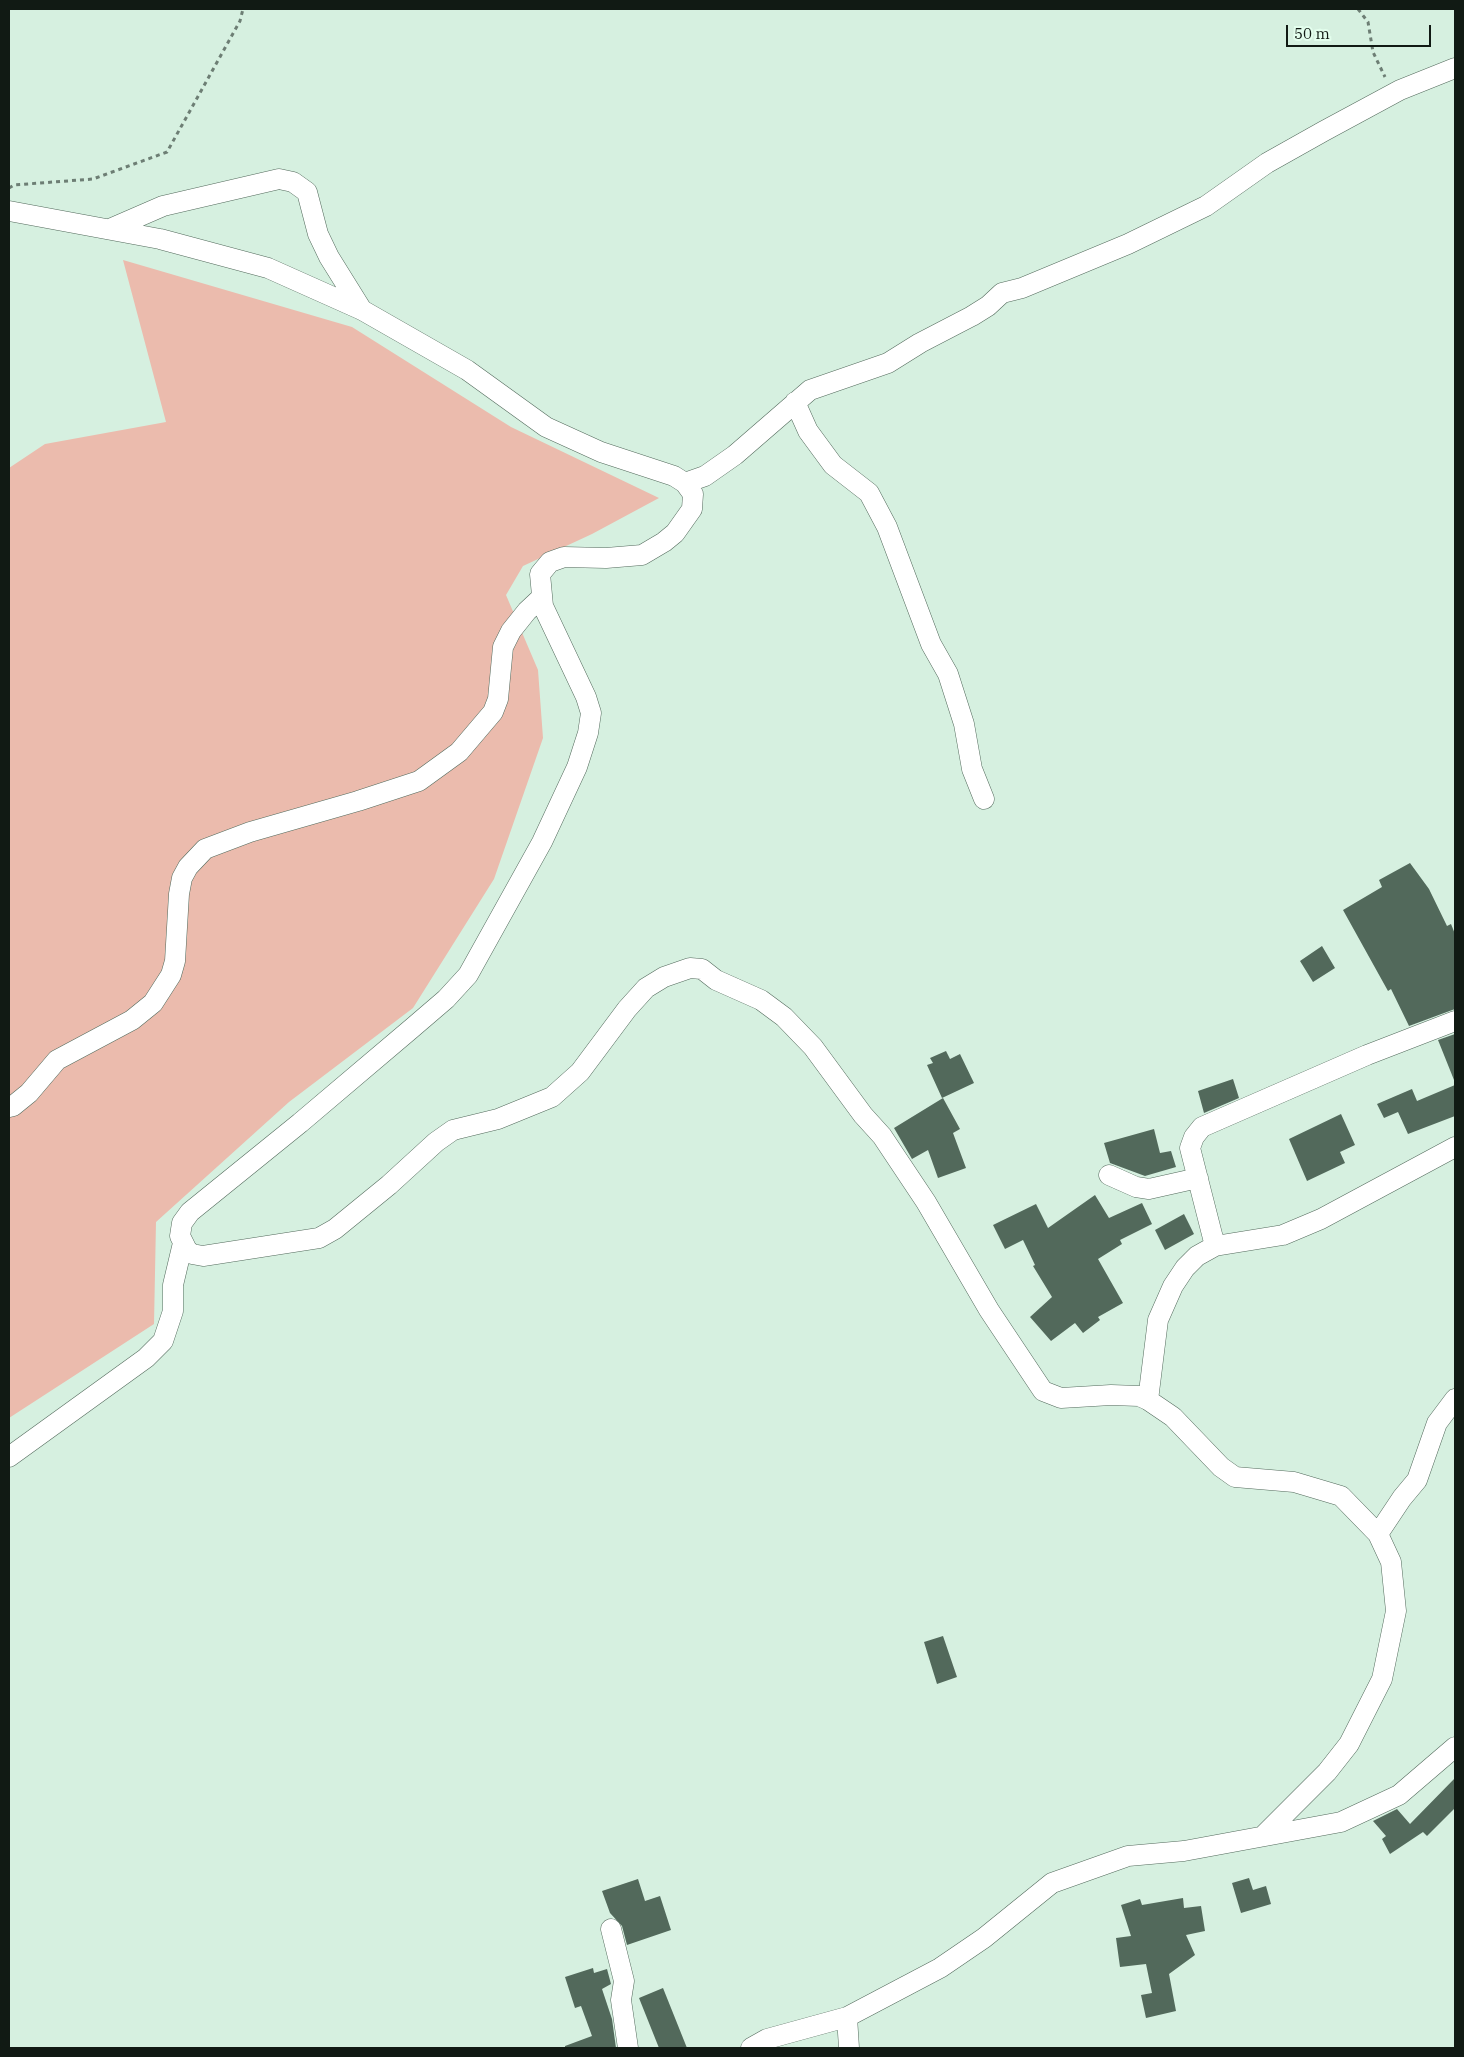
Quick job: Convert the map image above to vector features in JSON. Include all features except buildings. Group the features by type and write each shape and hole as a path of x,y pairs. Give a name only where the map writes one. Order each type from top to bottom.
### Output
{"street":[{"path":"685,484 705,476 735,455 810,390 888,363 920,343 980,311 1002,293 1022,288 1128,244 1206,206 1268,163 1392,94 1455,68"},
{"path":"110,229 163,206 279,179 293,182 307,192 318,234 329,257 362,310"},
{"path":"9,211 110,229 187,246 268,268 362,310 467,370 546,427 601,452 674,476 685,484 693,494 692,509 675,533 642,555 606,558 564,557 550,562 540,574 543,606 586,697 591,713 588,733 577,767 542,842 468,975 446,999 300,1123 190,1212 182,1224 180,1236 183,1243 192,1254 203,1256 319,1238 335,1229 360,1209 436,1142 453,1130 498,1119 552,1097 580,1072 627,1009 646,988 664,977 690,968 702,969 716,980 771,1006 813,1047 863,1115 882,1136 926,1202 988,1310 1043,1391 1061,1398 1111,1395 1138,1396 1148,1400 1173,1418 1221,1467 1235,1477 1294,1482 1341,1496 1378,1534 1391,1562 1396,1611 1382,1679 1369,1708 1349,1744 1327,1772 1263,1836"},
{"path":"795,402 808,431 833,465 869,493 887,527 931,644 948,674 964,724 972,769 984,799"},
{"path":"9,1107 29,1093 57,1060 132,1020 153,1003 171,975 175,961 178,901 182,878 188,866 205,849 250,832 358,801 419,781 459,752 493,712 498,698 503,647 516,624 542,597"},
{"path":"1215,1246 1190,1148 1194,1137 1202,1128 1367,1055 1455,1021"},
{"path":"1148,1400 1158,1320 1173,1286 1185,1268 1197,1256 1215,1246 1273,1237 1321,1219 1455,1147"},
{"path":"1110,1175 1136,1187 1149,1189 1198,1178"},
{"path":"9,1457 146,1358 163,1341 173,1311 173,1284 183,1243"},
{"path":"1378,1534 1402,1498 1417,1480 1438,1423 1455,1399"},
{"path":"751,2048 767,2039 847,2017 940,1968 984,1938 1052,1882 1128,1856 1184,1851 1341,1822 1399,1795 1425,1775 1455,1747"},
{"path":"611,1929 624,1981 621,2000 628,2048"},
{"path":"847,2017 849,2048"}],"path":[{"path":"9,188 14,185 94,179 167,152 240,21 243,9"},
{"path":"1358,9 1368,22 1373,52 1392,94"}],"shaded area":[{"path":"123,260 352,327 511,427 659,498 592,534 523,566 506,595 538,670 543,738 494,879 413,1008 289,1102 156,1222 154,1324 9,1418 9,468 45,444 166,422"}]}
